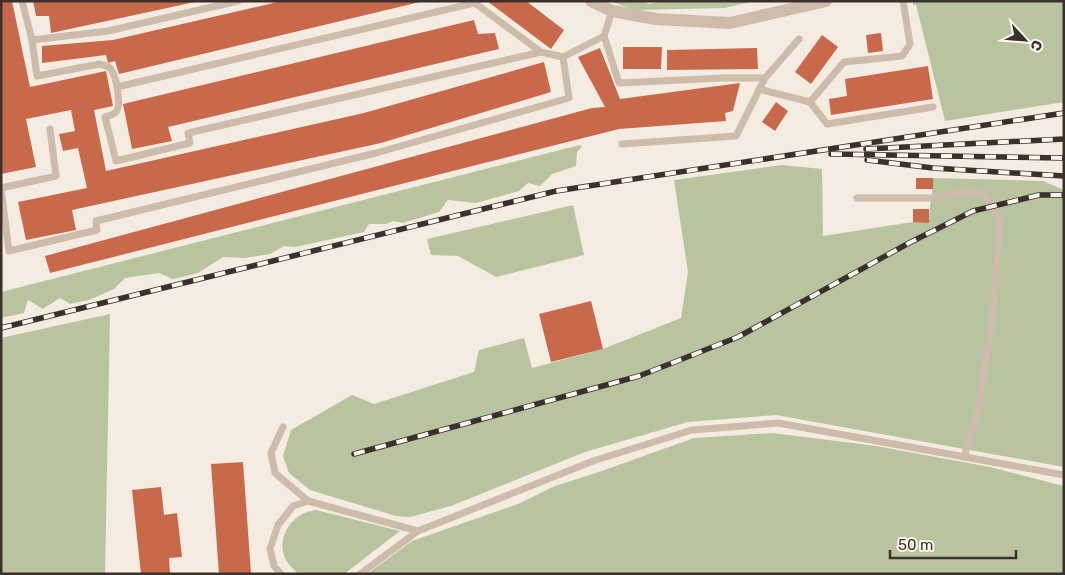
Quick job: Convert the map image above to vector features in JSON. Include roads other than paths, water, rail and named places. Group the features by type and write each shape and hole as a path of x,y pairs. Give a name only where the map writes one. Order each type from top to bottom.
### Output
{"street":[{"path":"590,1 612,11 656,19 730,23 826,1"}],"lane":[{"path":"22,1 32,40 37,76 100,64 108,66 113,71 117,87 118,107 116,112 105,117 116,161 190,143 188,133 540,52"},
{"path":"32,40 108,31 238,1"},
{"path":"810,102 844,62 902,56 910,44 903,1"},
{"path":"117,87 473,2 540,52 563,57 604,36"},
{"path":"612,11 604,36 619,84 722,78 766,78"},
{"path":"622,144 736,136 766,78 799,39"},
{"path":"50,129 56,176 1,188 10,251 97,230 96,221 376,154 569,98 563,57"},
{"path":"760,89 810,102 827,124 933,107"},
{"path":"856,198 931,198 960,193 978,193 986,197 999,217 994,307 979,407 964,457"},
{"path":"360,574 418,531 593,461 692,430 778,423 1064,475"},
{"path":"283,427 271,453 275,473 308,500 418,531"},
{"path":"280,574 274,566 270,549 278,525 293,506 308,500"}],"railway":[{"path":"1,328 556,191 1064,113"},
{"path":"866,149 1064,139"},
{"path":"831,154 1064,158"},
{"path":"867,160 933,168 1064,176"},
{"path":"354,454 639,376 738,337 909,243 973,211 1039,195 1064,195"}]}
